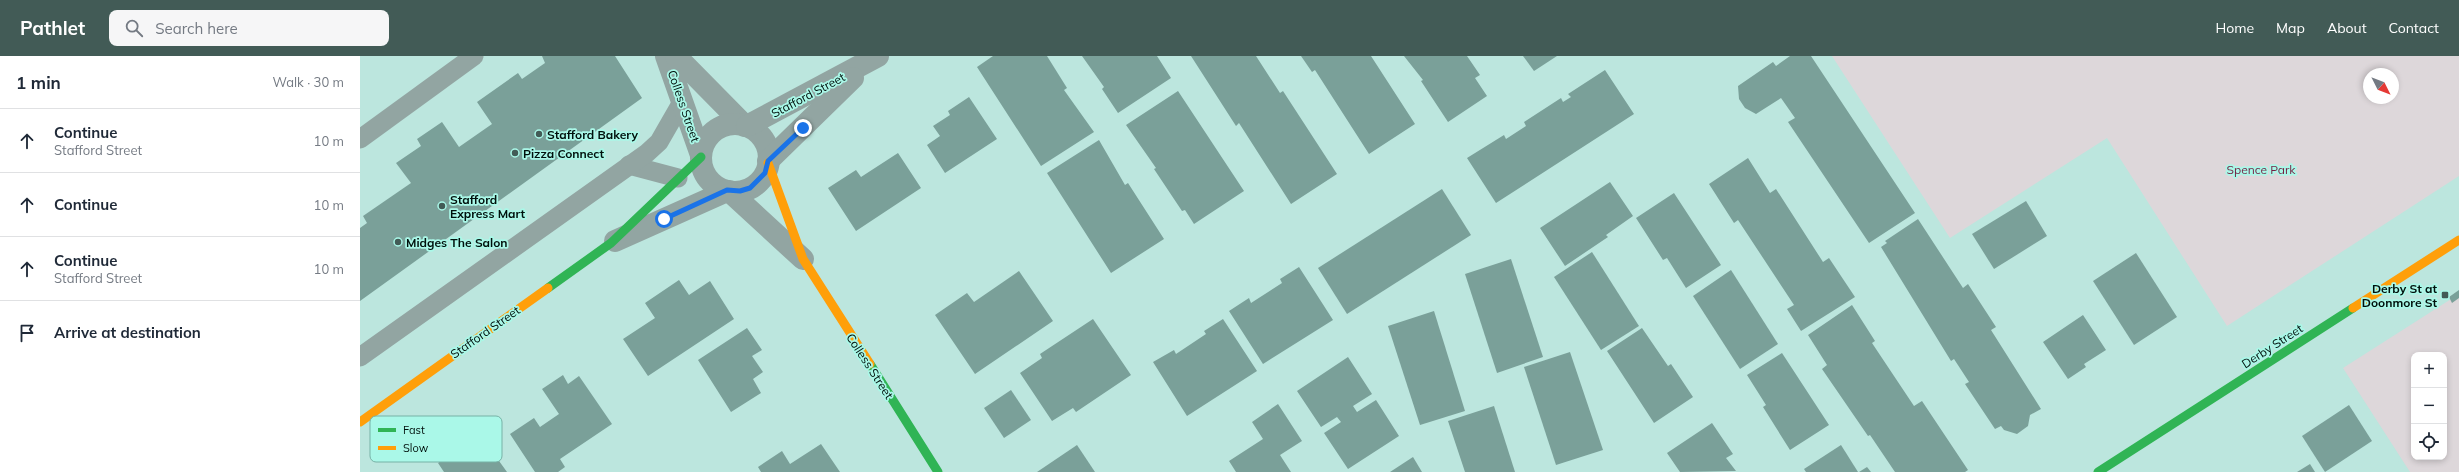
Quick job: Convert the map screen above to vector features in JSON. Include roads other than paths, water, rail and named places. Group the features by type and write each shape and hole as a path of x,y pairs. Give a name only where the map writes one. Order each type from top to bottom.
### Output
{"street":[{"name":"Colless Street","path":"666,56 701,156"},
{"name":"Colless Street","path":"676,56 746,126"},
{"name":"Stafford Street","path":"746,126 873,60"},
{"name":"Stafford Street","path":"768,162 873,60"},
{"path":"730,125 746,126 761,136 768,152 768,162 765,173 750,188 728,191 718,187 705,174 701,156 703,145 716,130 730,125"},
{"name":"Stafford Street","path":"362,417 611,243 701,156"},
{"name":"Colless Street","path":"768,162 803,259 938,472"},
{"name":"Colless Street","path":"728,191 803,259"},
{"name":"Stafford Street","path":"611,243 728,191"},
{"name":"Derby Street","path":"2098,472 2459,240"}],"lane":[{"path":"360,139 474,56"},
{"path":"360,356 629,165 659,142 682,102"},
{"path":"629,165 678,178"}],"place":[{"name":"Stafford Bakery","path":"539,134"},
{"name":"Pizza Connect","path":"515,153"},
{"name":"Stafford Express Mart","path":"442,206"},
{"name":"Midges The Salon","path":"398,242"},
{"name":"Derby St at Doonmore St","path":"2445,295"}],"park label":[{"name":"Spence Park","path":"2261,169"}]}
